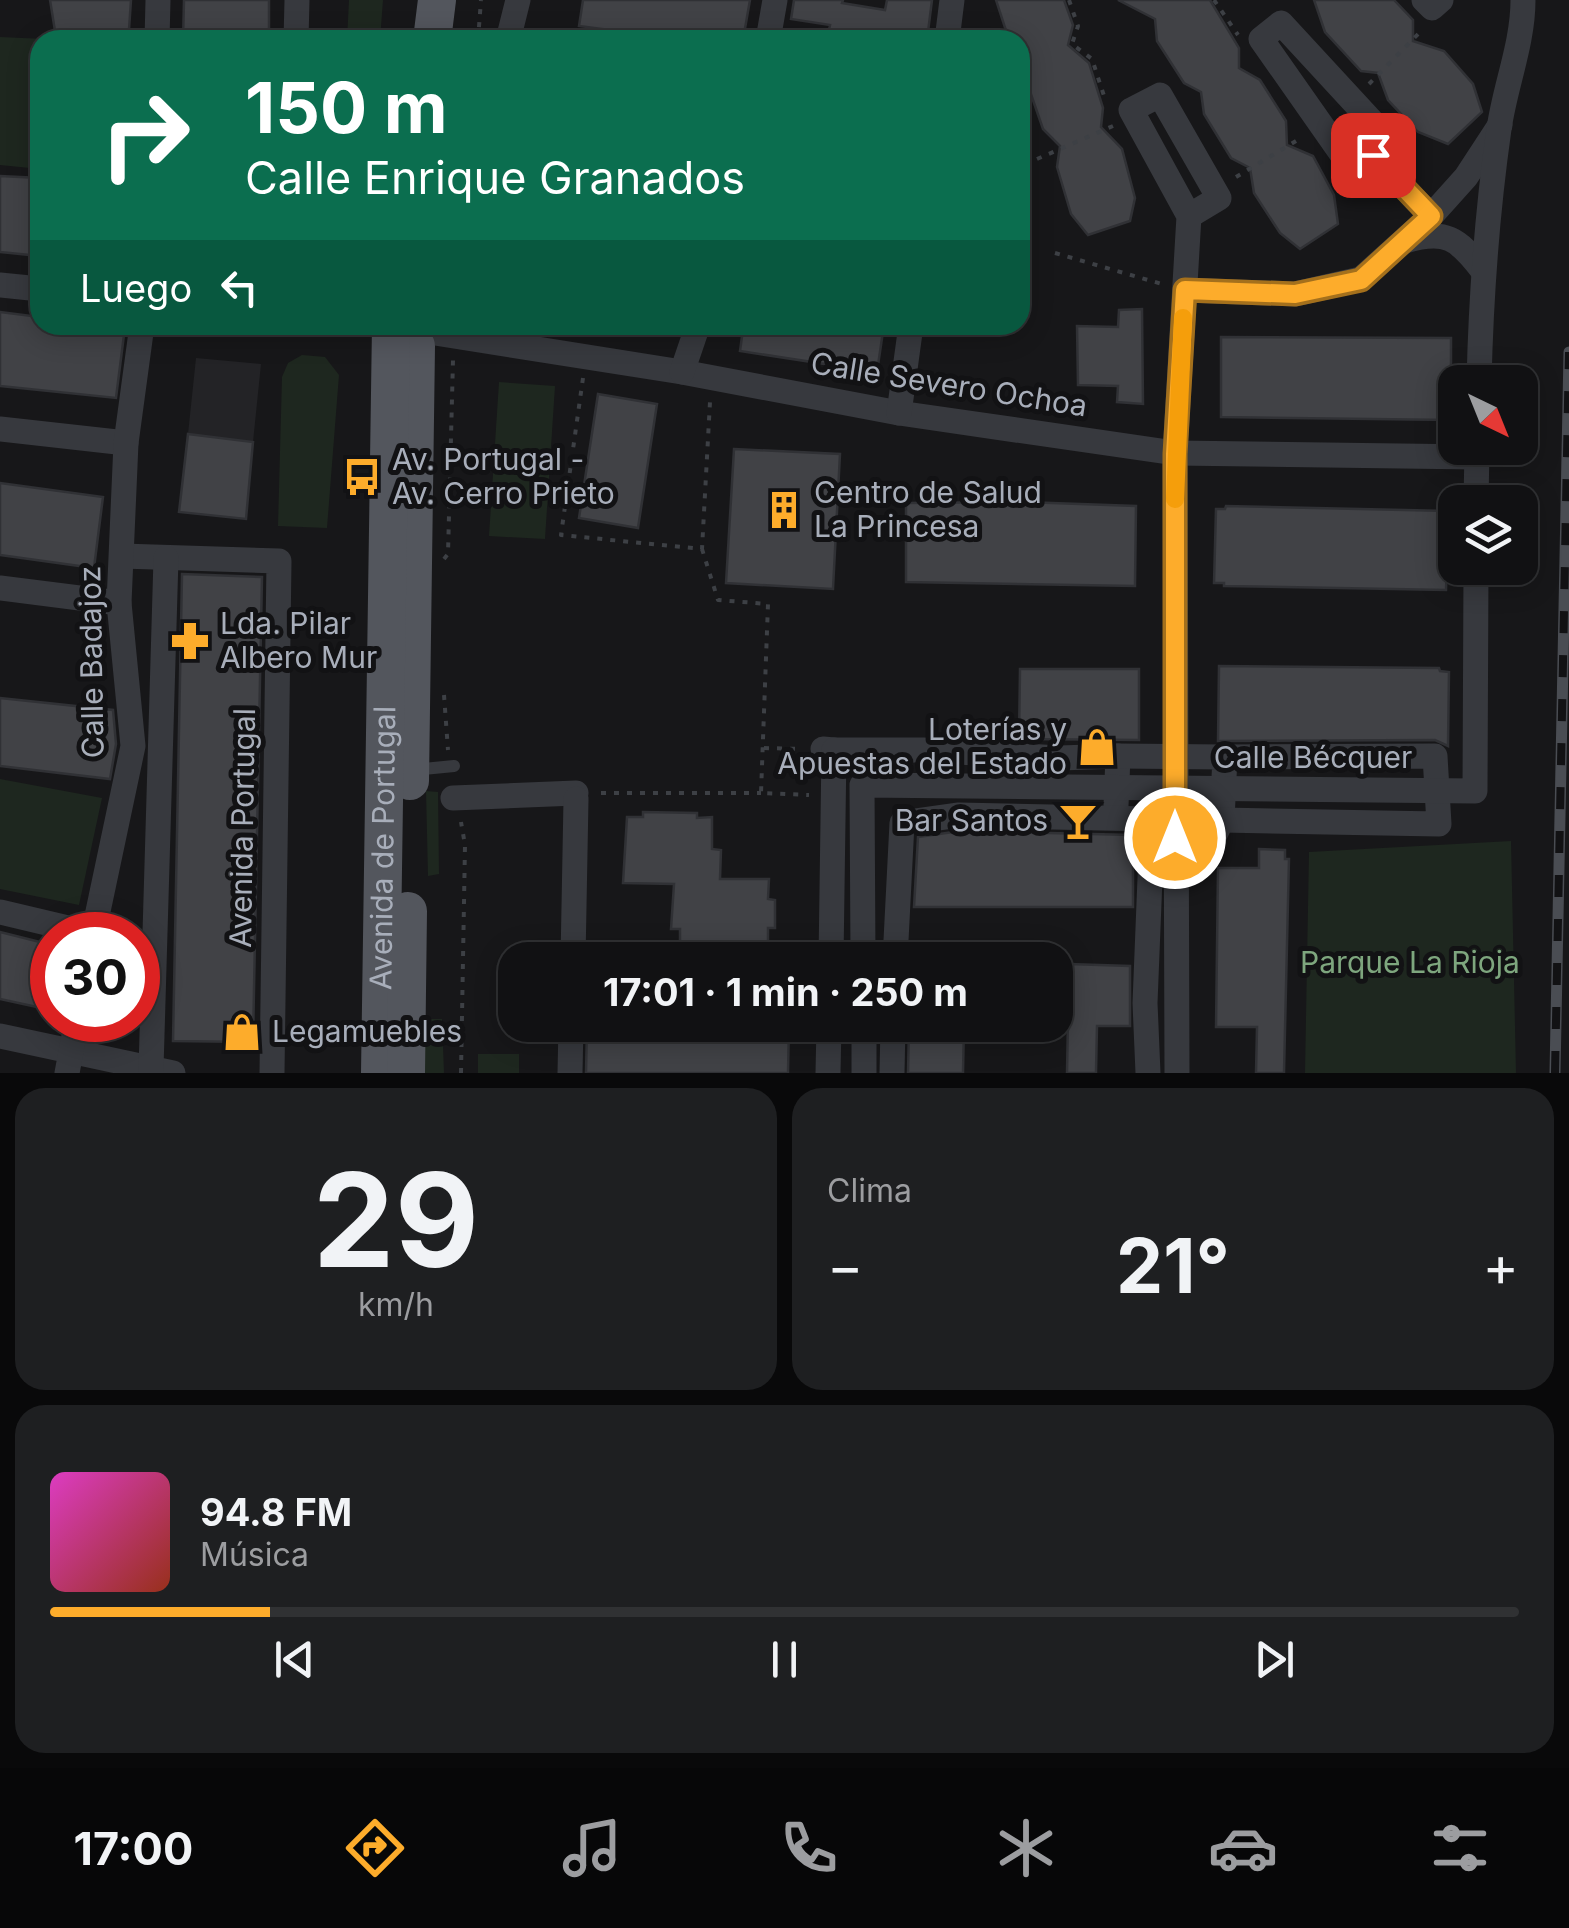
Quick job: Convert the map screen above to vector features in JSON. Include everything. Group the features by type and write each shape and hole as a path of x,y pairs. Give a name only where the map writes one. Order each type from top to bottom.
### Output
{"main road":[{"path":"409,30 411,0"},
{"path":"433,30 437,0"},
{"name":"Avenida de Portugal","path":"400,335 410,770 406,1073"},
{"name":"Avenida de Portugal","path":"380,1073 400,335"}],"street":[{"path":"157,30 158,0"},
{"path":"296,30 297,0"},
{"path":"510,30 518,0"},
{"path":"770,30 775,0"},
{"path":"948,30 952,0"},
{"path":"1479,365 1483,271 1500,125 1516,56 1515,2"},
{"path":"1281,23 1352,100 1389,140 1355,173 1261,39 1281,23"},
{"path":"1148,1073 1145,1003 1162,836 1175,790 1175,454 1189,216 1116,112 1160,95 1218,198 1189,216"},
{"path":"1185,290 1295,294 1361,280 1431,216 1466,176 1500,125"},
{"path":"1373,155 1431,216"},
{"path":"1405,241 1427,235 1447,236 1466,248 1483,271"},
{"path":"0,285 30,288"},
{"name":"Calle Badajoz","path":"98,912 132,746 118,603 126,443 141,335"},
{"name":"Calle Severo Ochoa","path":"500,335 586,356 899,413 1175,454 1438,452"},
{"path":"682,372 695,335"},
{"path":"899,413 909,335"},
{"path":"0,429 126,443"},
{"name":"Avenida Portugal","path":"122,556 279,561 272,1073"},
{"path":"0,1036 69,1063 162,1071 166,558"},
{"name":"Calle Bécquer","path":"863,942 862,785 1475,792 1476,585"},
{"path":"0,588 118,603"},
{"path":"830,942 833,794 828,749 942,750 1060,758 1435,756 1439,824 1414,835 1222,820"},
{"path":"1115,818 1118,756"},
{"path":"1162,836 1213,839 1222,820 1224,757"},
{"path":"454,798 576,796 573,942"},
{"path":"895,942 902,823 960,815 1148,819 1162,836 1177,1073"},
{"path":"832,883 897,882"},
{"path":"0,912 30,919"},
{"path":"570,1073 571,1042"},
{"path":"828,1073 829,1042"},
{"path":"864,1042 864,1073"},
{"path":"892,1073 893,1042"}],"lane":[{"path":"410,770 452,767"}],"path":[{"path":"479,30 481,0"},
{"path":"1037,158 1107,131 1116,112 1092,59 1072,44 1078,26 1069,0"},
{"path":"1214,0 1240,38 1261,39"},
{"path":"1352,100 1418,36 1432,3"},
{"path":"1107,131 1116,112"},
{"path":"1213,190 1322,125"},
{"path":"1056,253 1185,290"},
{"path":"441,563 448,554 454,335"},
{"path":"586,356 562,535 702,549"},
{"path":"712,378 702,549 718,600 768,604 761,793"},
{"path":"444,690 452,767"},
{"path":"576,796 833,794"},
{"path":"454,798 460,808 464,845 460,1073"}],"shaded area":[{"path":"196,358 261,364 253,442 188,434"}],"green space":[{"path":"349,0 383,0 381,30 348,30"},
{"path":"0,37 30,38 30,168 0,165"},
{"path":"302,355 325,357 339,375 327,528 278,526 282,377 288,363"},
{"path":"499,382 555,386 545,539 489,536"},
{"path":"0,779 102,798 79,905 0,889"},
{"path":"426,791 438,792 439,874 428,876"},
{"name":"Parque La Rioja","path":"1511,841 1516,1073 1305,1073 1309,852"},
{"path":"420,1019 442,1019 444,1073 420,1073"},
{"path":"478,1054 519,1054 519,1073 478,1073"}],"building":[{"path":"50,0 131,0 129,30 55,30"},
{"path":"184,0 269,0 269,30 183,30"},
{"path":"583,0 750,0 745,30 610,30 579,26"},
{"path":"794,0 843,0 842,3 885,10 887,0 932,0 928,30 829,30 830,25 791,19"},
{"path":"996,0 1064,0 1073,25 1068,45 1089,63 1103,108 1101,127 1122,149 1135,198 1130,221 1088,235 1071,214 1057,167 1060,146 1043,129 1030,92 1030,30 1006,30"},
{"path":"1118,0 1210,0 1239,48 1239,68 1260,80 1286,121 1287,145 1313,156 1334,195 1338,224 1300,249 1280,233 1254,193 1250,168 1231,158 1204,114 1201,92 1184,83 1157,41 1155,19"},
{"path":"1314,0 1394,0 1413,20 1413,41 1444,51 1473,84 1482,112 1448,144 1418,132 1388,100 1378,73 1361,71 1325,32"},
{"path":"0,176 30,178 30,255 0,252"},
{"path":"1142,309 1143,404 1117,402 1118,386 1078,385 1077,326 1118,327 1119,310"},
{"path":"0,312 30,316 30,335 124,335 116,398 0,386"},
{"path":"742,335 883,335 877,372 740,351"},
{"path":"1221,337 1451,338 1451,365 1438,365 1438,420 1221,417"},
{"path":"598,394 657,404 638,528 579,518"},
{"path":"188,434 253,442 246,519 179,512"},
{"name":"Centro de Salud La Princesa","path":"734,449 840,454 833,589 726,583"},
{"path":"0,483 103,497 94,568 0,555"},
{"path":"906,503 1136,506 1135,586 906,582"},
{"path":"1226,506 1438,511 1438,585 1446,585 1446,590 1214,583 1216,509"},
{"path":"182,574 262,577 253,1042 173,1041"},
{"path":"1219,666 1439,668 1449,672 1448,746 1435,740 1218,741"},
{"path":"1020,669 1139,669 1139,740 1019,739"},
{"path":"0,698 113,710 116,744 110,779 0,766"},
{"path":"643,812 712,817 712,849 721,850 720,879 769,879 768,899 775,900 775,928 768,928 768,942 680,942 680,929 671,929 674,884 623,883 627,817 643,817"},
{"path":"960,831 1133,835 1133,907 914,907 918,837"},
{"path":"1259,849 1285,850 1285,859 1289,859 1284,1073 1256,1073 1257,1027 1216,1027 1218,868 1259,868"},
{"path":"0,932 30,940 30,1006 0,999"},
{"path":"1073,964 1130,966 1130,1026 1097,1026 1096,1073 1067,1073 1068,1042 1073,1042"},
{"path":"587,1042 789,1042 788,1073 586,1073"},
{"path":"909,1042 964,1042 963,1073 908,1073"}],"railway":[{"path":"1555,1073 1569,352"}],"slow traffic":[{"path":"1175,499 1183,318"}],"place":[{"name":"Av. Portugal - Av. Cerro Prieto","path":"362,477"},
{"name":"Centro de Salud La Princesa","path":"784,510"},
{"name":"Lda. Pilar Albero Mur","path":"190,641"},
{"name":"Loterías y Apuestas del Estado","path":"1097,747"},
{"name":"Bar Santos","path":"1078,821"},
{"name":"Legamuebles","path":"242,1032"}],"route":[{"path":"1175,838 1175,454 1185,290 1295,294 1361,280 1431,216 1373,155"}]}
